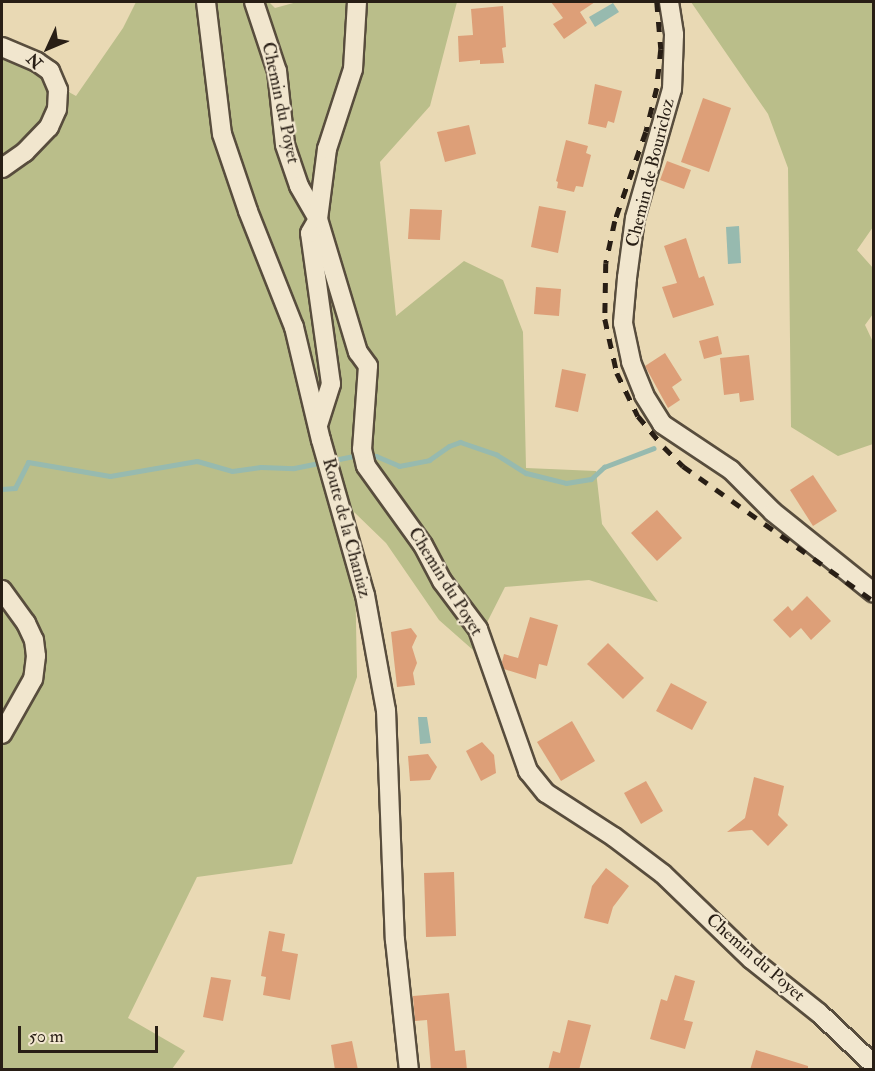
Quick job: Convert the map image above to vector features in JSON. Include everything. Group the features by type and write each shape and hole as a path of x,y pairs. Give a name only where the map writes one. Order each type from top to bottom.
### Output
{"street":[{"name":"Route de la Chaniaz","path":"206,2 222,134 248,211 294,327 336,494 365,595 386,710 395,940 409,1070"},
{"name":"Chemin du Poyet","path":"254,2 277,71 285,145 299,186 318,219 358,352 368,366 364,458 423,545 442,581 478,629 528,771 546,793 622,843 663,874 751,959 819,1013 873,1065"},
{"path":"320,433 331,384 310,233 318,219 327,149 353,69 357,2"},
{"name":"Chemin de Bouricloz","path":"669,2 674,35 672,89 635,218 627,278 623,323 631,362 644,394 662,424 731,470 773,512 873,593"},
{"path":"2,47 38,62 50,71 58,90 57,109 48,127 25,152 2,168"},
{"path":"2,590 26,623 34,640 36,656 33,679 2,734"}],"green space":[{"path":"136,2 269,2 275,8 297,2 457,2 430,106 380,162 396,316 464,261 503,280 523,332 526,468 596,471 602,524 658,602 589,580 505,587 473,650 439,620 386,543 354,512 357,677 292,864 197,877 128,1018 185,1051 172,1069 2,1069 2,55 76,96 123,28"},
{"path":"691,2 873,2 873,227 857,250 873,268 873,314 865,325 873,342 873,444 838,456 791,427 788,168 768,114"}],"water":[{"path":"613,3 619,12 595,27 589,17"},
{"path":"739,226 741,263 728,264 726,227"},
{"path":"418,717 427,717 431,743 420,744"}],"building":[{"path":"551,2 595,2 580,12 587,23 564,39 553,24 563,18"},
{"path":"503,6 506,47 502,48 504,63 480,64 480,60 459,62 458,36 473,35 471,9"},
{"path":"595,84 622,91 614,123 608,121 606,128 588,124"},
{"path":"703,98 731,108 709,172 681,162"},
{"path":"469,125 476,154 445,162 437,132"},
{"path":"566,140 588,146 586,153 591,155 583,187 576,186 574,192 557,188 558,182 556,181"},
{"path":"667,161 691,170 684,189 660,180"},
{"path":"539,206 566,211 558,253 531,247"},
{"path":"410,209 442,210 440,240 408,239"},
{"path":"686,238 699,278 704,276 714,305 673,318 662,287 677,283 664,246"},
{"path":"536,287 561,289 559,316 534,314"},
{"path":"718,336 722,354 704,359 699,341"},
{"path":"665,353 682,380 672,387 680,400 668,408 645,366"},
{"path":"749,355 754,400 740,402 739,393 724,395 720,358"},
{"path":"562,369 586,374 578,412 555,407"},
{"path":"813,475 837,511 813,526 790,490"},
{"path":"657,510 682,538 657,561 631,533"},
{"path":"807,596 831,621 811,640 801,628 790,638 773,620 788,606 792,611"},
{"path":"530,617 558,625 547,666 539,664 536,679 504,669 502,662 504,654 518,658"},
{"path":"411,628 417,636 412,647 417,663 413,673 415,685 397,687 391,632"},
{"path":"608,643 644,678 623,699 587,664"},
{"path":"671,683 707,702 692,730 656,711"},
{"path":"572,721 595,761 561,781 537,742"},
{"path":"482,742 494,755 496,773 481,781 466,751"},
{"path":"428,754 437,767 430,780 410,781 408,756"},
{"path":"754,777 784,786 778,815 788,825 768,846 752,830 727,832 745,818"},
{"path":"646,781 663,811 641,824 624,793"},
{"path":"606,868 629,886 613,907 608,924 584,918 592,886"},
{"path":"454,872 456,936 426,937 424,873"},
{"path":"269,931 285,934 282,951 298,954 290,1000 263,995 266,977 261,976"},
{"path":"675,975 695,981 684,1020 693,1022 685,1049 650,1039 661,999 667,1001"},
{"path":"211,977 231,980 223,1021 203,1017"},
{"path":"449,993 455,1051 465,1050 467,1070 431,1070 427,1020 415,1021 413,996"},
{"path":"568,1020 591,1025 579,1070 548,1070 553,1051 560,1053"},
{"path":"352,1041 358,1070 335,1070 331,1045"},
{"path":"756,1050 808,1066 808,1070 750,1070"}],"waterway":[{"path":"2,489 15,488 28,462 110,476 197,461 232,471 261,467 294,468 354,456 376,456 399,466 429,460 449,446 460,442 497,455 526,473 566,483 591,479 604,467 654,448"}],"railway":[{"path":"657,2 661,49 657,88 646,132 615,221 606,263 605,319 617,373 638,416 683,466 874,601"}]}
